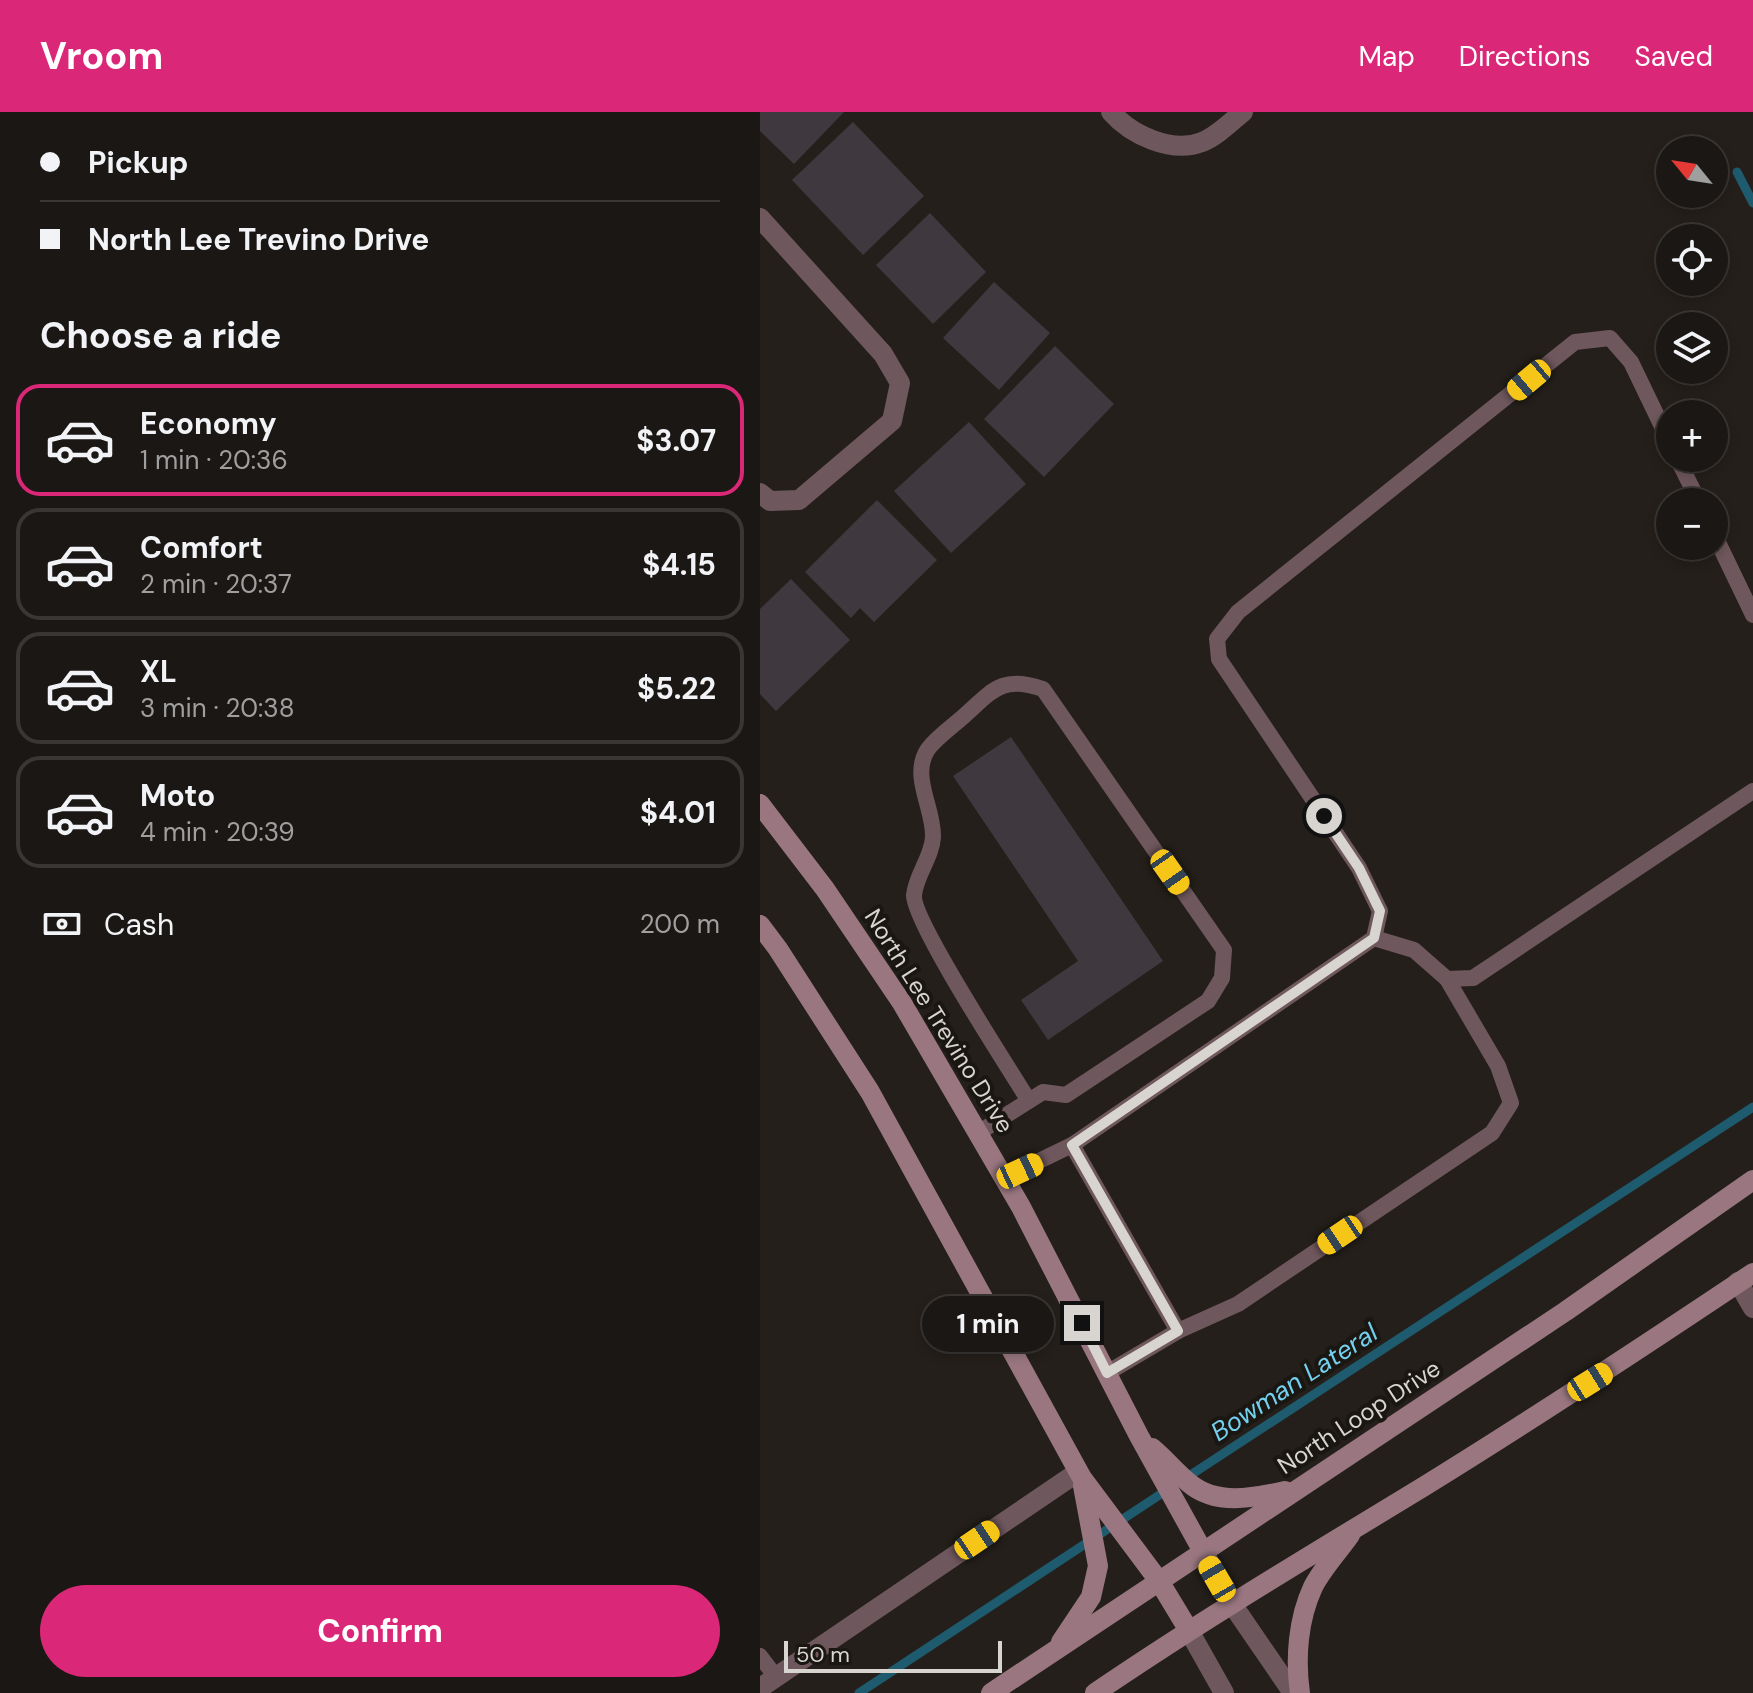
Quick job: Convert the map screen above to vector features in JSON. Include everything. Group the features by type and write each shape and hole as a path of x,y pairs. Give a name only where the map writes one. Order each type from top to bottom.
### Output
{"main road":[{"name":"North Lee Trevino Drive","path":"760,804 825,889 902,1003 1004,1178 1202,1554 1232,1604"},
{"path":"760,925 870,1092 1080,1475 1159,1581 1188,1629"},
{"name":"North Loop Drive","path":"991,1693 1566,1311 1753,1180"},
{"path":"1095,1693 1188,1629 1614,1367 1746,1278"},
{"path":"1139,1436 1191,1486 1225,1499 1256,1497 1297,1488"},
{"path":"1055,1651 1091,1597 1098,1566 1080,1475"},
{"path":"1300,1693 1297,1670 1302,1619 1314,1586 1356,1526"}],"street":[{"path":"1111,112 1150,139 1174,145 1203,142 1243,112"},
{"path":"760,218 883,354 900,383 892,421 799,500 770,501 760,493"},
{"path":"1746,1278 1753,1308"},
{"path":"768,1683 1080,1475"},
{"name":"North Lee Trevino Drive","path":"1232,1604 1293,1693"},
{"path":"1188,1629 1224,1693"}],"lane":[{"path":"1004,1178 1072,1145 1374,938 1380,911 1359,868 1219,659 1217,639 1238,612 1484,418 1575,342 1610,338 1631,362 1656,414"},
{"path":"1727,560 1753,615"},
{"path":"978,1133 1029,1101 1043,1092 1066,1095 1208,1001 1222,978 1224,950 1043,689 1021,682 994,689 928,750 920,776 930,808 933,839 914,896 916,910 939,952 1029,1101"},
{"path":"1447,979 1473,978 1753,791"},
{"path":"1107,1373 1178,1331 1238,1304 1492,1133 1511,1103 1498,1066 1447,979 1414,950 1374,938"},
{"path":"1072,1145 1178,1331"},
{"path":"760,1656 768,1683"}],"building":[{"path":"760,112 844,112 794,164 760,131"},
{"path":"853,122 924,196 863,255 792,180"},
{"path":"930,213 986,272 933,324 876,265"},
{"path":"994,282 1050,333 999,390 943,338"},
{"path":"1055,346 1114,404 1044,477 984,419"},
{"path":"969,422 1026,484 951,553 894,491"},
{"path":"877,500 937,560 874,622 860,608 851,618 805,572"},
{"path":"791,579 850,640 776,711 760,694 760,609"},
{"path":"1011,737 1163,961 1048,1040 1021,1000 1078,961 953,776"}],"waterway":[{"path":"1737,172 1753,203"},
{"name":"Bowman Lateral","path":"1186,1478 1753,1107"},
{"name":"Bowman Lateral","path":"859,1693 1170,1488"}],"route":[{"path":"1082,1323 1107,1373 1178,1331 1072,1145 1374,938 1380,911 1359,868 1324,816"}]}
